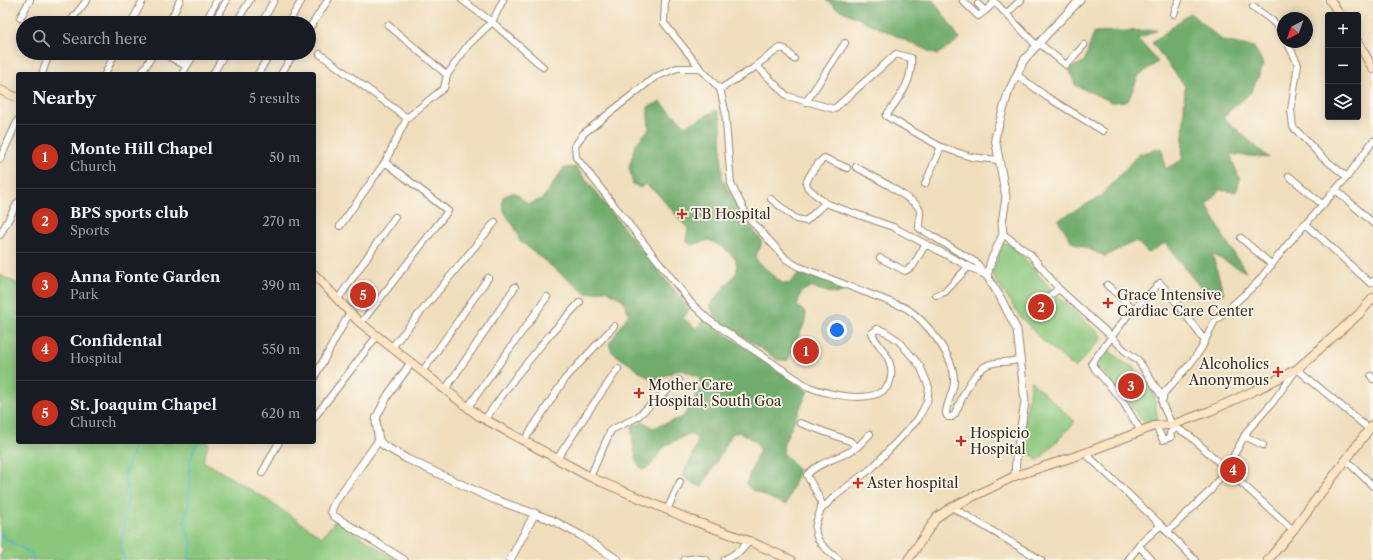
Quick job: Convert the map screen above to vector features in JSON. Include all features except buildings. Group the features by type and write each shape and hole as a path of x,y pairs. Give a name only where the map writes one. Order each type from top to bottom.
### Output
{"main road":[{"path":"1330,0 1338,12"},
{"path":"1361,47 1373,69"},
{"path":"0,90 16,97"},
{"path":"316,276 361,323 468,408 485,419 590,477 691,520 749,540 791,560"},
{"path":"908,560 938,517 952,507 1015,476 1085,453 1156,426 1174,427 1297,369 1359,314 1373,298"},
{"path":"1268,560 1293,530 1371,426"}],"street":[{"path":"21,16 30,0"},
{"path":"74,16 87,0"},
{"path":"135,16 143,0"},
{"path":"172,16 180,0"},
{"path":"209,16 217,0"},
{"path":"240,16 250,0"},
{"path":"266,16 274,0"},
{"path":"292,16 302,0"},
{"path":"316,18 328,0"},
{"path":"462,0 492,22 543,67"},
{"path":"340,226 385,162 407,118 444,88 447,75 468,45 492,22 503,0"},
{"path":"666,0 664,23 700,68 720,89 725,110 731,184 748,217 786,259 797,266 906,308 926,324 936,337 952,368 954,380 953,391 946,409 946,414 948,417 952,417 955,414 976,374 982,368 990,364 1013,362 1020,359"},
{"path":"1006,14 1021,0"},
{"path":"987,276 990,261 1003,234 1002,222 1006,198 995,138 1008,93 1024,60 1080,0"},
{"path":"1174,14 1179,0"},
{"path":"964,1 978,16 994,1 1038,44 1066,64 1084,45"},
{"path":"218,16 226,2"},
{"path":"978,4 985,11"},
{"path":"1253,6 1277,26"},
{"path":"388,25 447,75"},
{"path":"806,102 845,43"},
{"path":"720,89 757,66 780,48 784,49 794,59"},
{"path":"1290,48 1298,64 1291,110 1293,127 1322,157 1347,177"},
{"path":"320,54 407,118"},
{"path":"757,66 787,96 834,109 896,54 911,58 912,70 906,88 886,116 941,147 971,157 999,160"},
{"path":"43,72 47,60"},
{"path":"106,72 112,60"},
{"path":"143,72 150,60"},
{"path":"175,60 182,64 184,60"},
{"path":"183,72 191,60"},
{"path":"213,72 221,60"},
{"path":"259,72 266,60"},
{"path":"282,72 290,60"},
{"path":"700,68 677,68 655,77 583,134 575,146 576,157 692,304 709,320 807,386 818,391 854,397 871,396 882,392 888,385 892,376 889,359 885,351 874,339 872,333 877,329 884,331 898,341 920,366 929,387 927,402 918,419 872,468 835,496 821,510 816,522 815,531 819,543 839,560"},
{"path":"1017,75 1047,97 1103,131"},
{"path":"0,159 16,124"},
{"path":"1293,530 1190,436 1174,427 1163,406 1164,393 1190,364 1201,349 1214,322 1256,283 1347,177 1373,141"},
{"path":"925,184 941,147"},
{"path":"847,168 824,158 807,179 806,183 808,188 824,203 893,227 987,276"},
{"path":"361,323 448,211 385,162"},
{"path":"856,167 890,186 916,204 920,210 919,228 977,263 999,295 1017,330 1025,402 1016,459 1015,476"},
{"path":"1289,176 1323,205"},
{"path":"1336,190 1373,223"},
{"path":"771,199 796,219 806,221 824,203"},
{"path":"0,235 16,206"},
{"path":"338,299 395,217"},
{"path":"392,347 495,222"},
{"path":"1306,224 1370,283 1373,282"},
{"path":"1003,234 1031,255 1059,289 1112,337 1124,350 1138,360 1163,398"},
{"path":"1241,238 1272,264"},
{"path":"880,258 906,271 913,266 925,245"},
{"path":"936,295 942,294 947,290 969,266"},
{"path":"422,372 488,278"},
{"path":"1141,431 1121,399 1095,369 1092,362 1134,309 1160,283 1205,341"},
{"path":"1107,285 1134,309"},
{"path":"445,390 515,287"},
{"path":"1049,296 1059,289"},
{"path":"468,408 547,297"},
{"path":"485,419 547,338 580,302"},
{"path":"316,374 350,312"},
{"path":"524,441 565,379 614,326"},
{"path":"316,415 377,336"},
{"path":"410,363 380,408 376,422 379,440 384,445 392,451 434,472 493,499 566,527 615,559"},
{"path":"557,459 618,369"},
{"path":"1168,532 1210,490 1226,469 1244,436 1272,403 1297,369 1371,426"},
{"path":"590,477 611,430 636,418 679,380"},
{"path":"800,422 850,441 857,447"},
{"path":"1156,426 1163,440 1172,437 1170,433 1174,427"},
{"path":"821,510 821,503 807,475 811,469 857,447 870,434"},
{"path":"1244,436 1263,445"},
{"path":"379,440 335,502 332,511 334,516 404,560"},
{"path":"262,473 278,444"},
{"path":"1085,453 1161,525 1195,560"},
{"path":"1346,460 1373,486"},
{"path":"667,510 680,482"},
{"path":"952,507 1041,560"},
{"path":"510,560 535,514"},
{"path":"1128,560 1138,546 1161,525"},
{"path":"725,560 740,551 749,540"},
{"path":"1138,546 1152,560"},
{"path":"685,560 706,560"}],"green space":[{"path":"826,0 933,0 960,39 937,55 836,8"},
{"path":"1190,13 1223,41 1254,47 1264,65 1251,92 1223,117 1269,158 1230,154 1240,180 1236,192 1219,190 1207,205 1225,239 1246,272 1212,254 1224,294 1203,291 1165,243 1148,253 1136,241 1105,256 1072,242 1058,220 1100,197 1139,154 1162,148 1165,169 1182,160 1185,86 1152,43"},
{"path":"1157,30 1138,39 1158,62 1139,75 1128,101 1112,102 1075,85 1069,68 1084,62 1094,32"},
{"path":"660,102 686,126 717,110 721,119 722,178 743,218 761,239 761,246 755,257 759,263 782,283 789,284 801,271 842,286 842,292 835,294 810,287 801,292 797,306 806,313 805,322 788,360 778,360 716,319 710,305 737,272 736,259 723,247 709,240 691,245 686,241 688,229 657,193 645,184 640,188 633,184 629,167 636,144 649,129 648,107"},
{"path":"576,167 690,309 683,318 697,329 703,319 808,391 784,443 783,453 796,466 798,472 786,505 752,490 746,484 760,449 756,442 739,432 732,434 702,487 692,483 683,476 697,444 697,437 688,434 665,446 650,466 643,470 637,464 632,426 644,422 653,428 683,417 701,387 699,377 680,369 652,380 612,352 609,344 629,314 623,300 606,290 586,294 519,240 516,229 506,214 502,203 503,197 514,192 528,204 542,199 564,168"},
{"path":"1007,243 1014,247 1058,297 1103,337 1075,368 1039,337 1020,316 993,277 992,272 1003,244"},
{"path":"0,275 16,283 16,444 208,444 203,461 261,496 322,537 336,520 396,560 0,560 0,555 4,550 0,546"},
{"path":"1108,350 1123,362 1135,368 1154,395 1158,422 1144,423 1108,377 1095,365"},
{"path":"1031,381 1075,422 1038,461 1021,445"}],"waterway":[{"path":"126,560 120,550 128,500 125,473 135,444"},
{"path":"189,560 192,543 184,522 189,503 189,464 196,444"},
{"path":"0,532 6,539 32,554 34,560"}],"place":[{"name":"TB Hospital","path":"682,214"},
{"name":"St. Joaquim Chapel","path":"363,295"},
{"name":"Grace Intensive Cardiac Care Center","path":"1108,303"},
{"name":"BPS sports club","path":"1041,307"},
{"name":"Monte Hill Chapel","path":"806,351"},
{"name":"Alcoholics Anonymous","path":"1278,372"},
{"name":"Anna Fonte Garden","path":"1131,386"},
{"name":"Mother Care Hospital, South Goa","path":"639,393"},
{"name":"Hospicio Hospital","path":"961,441"},
{"name":"Confidental","path":"1233,470"},
{"name":"Aster hospital","path":"858,483"}]}
